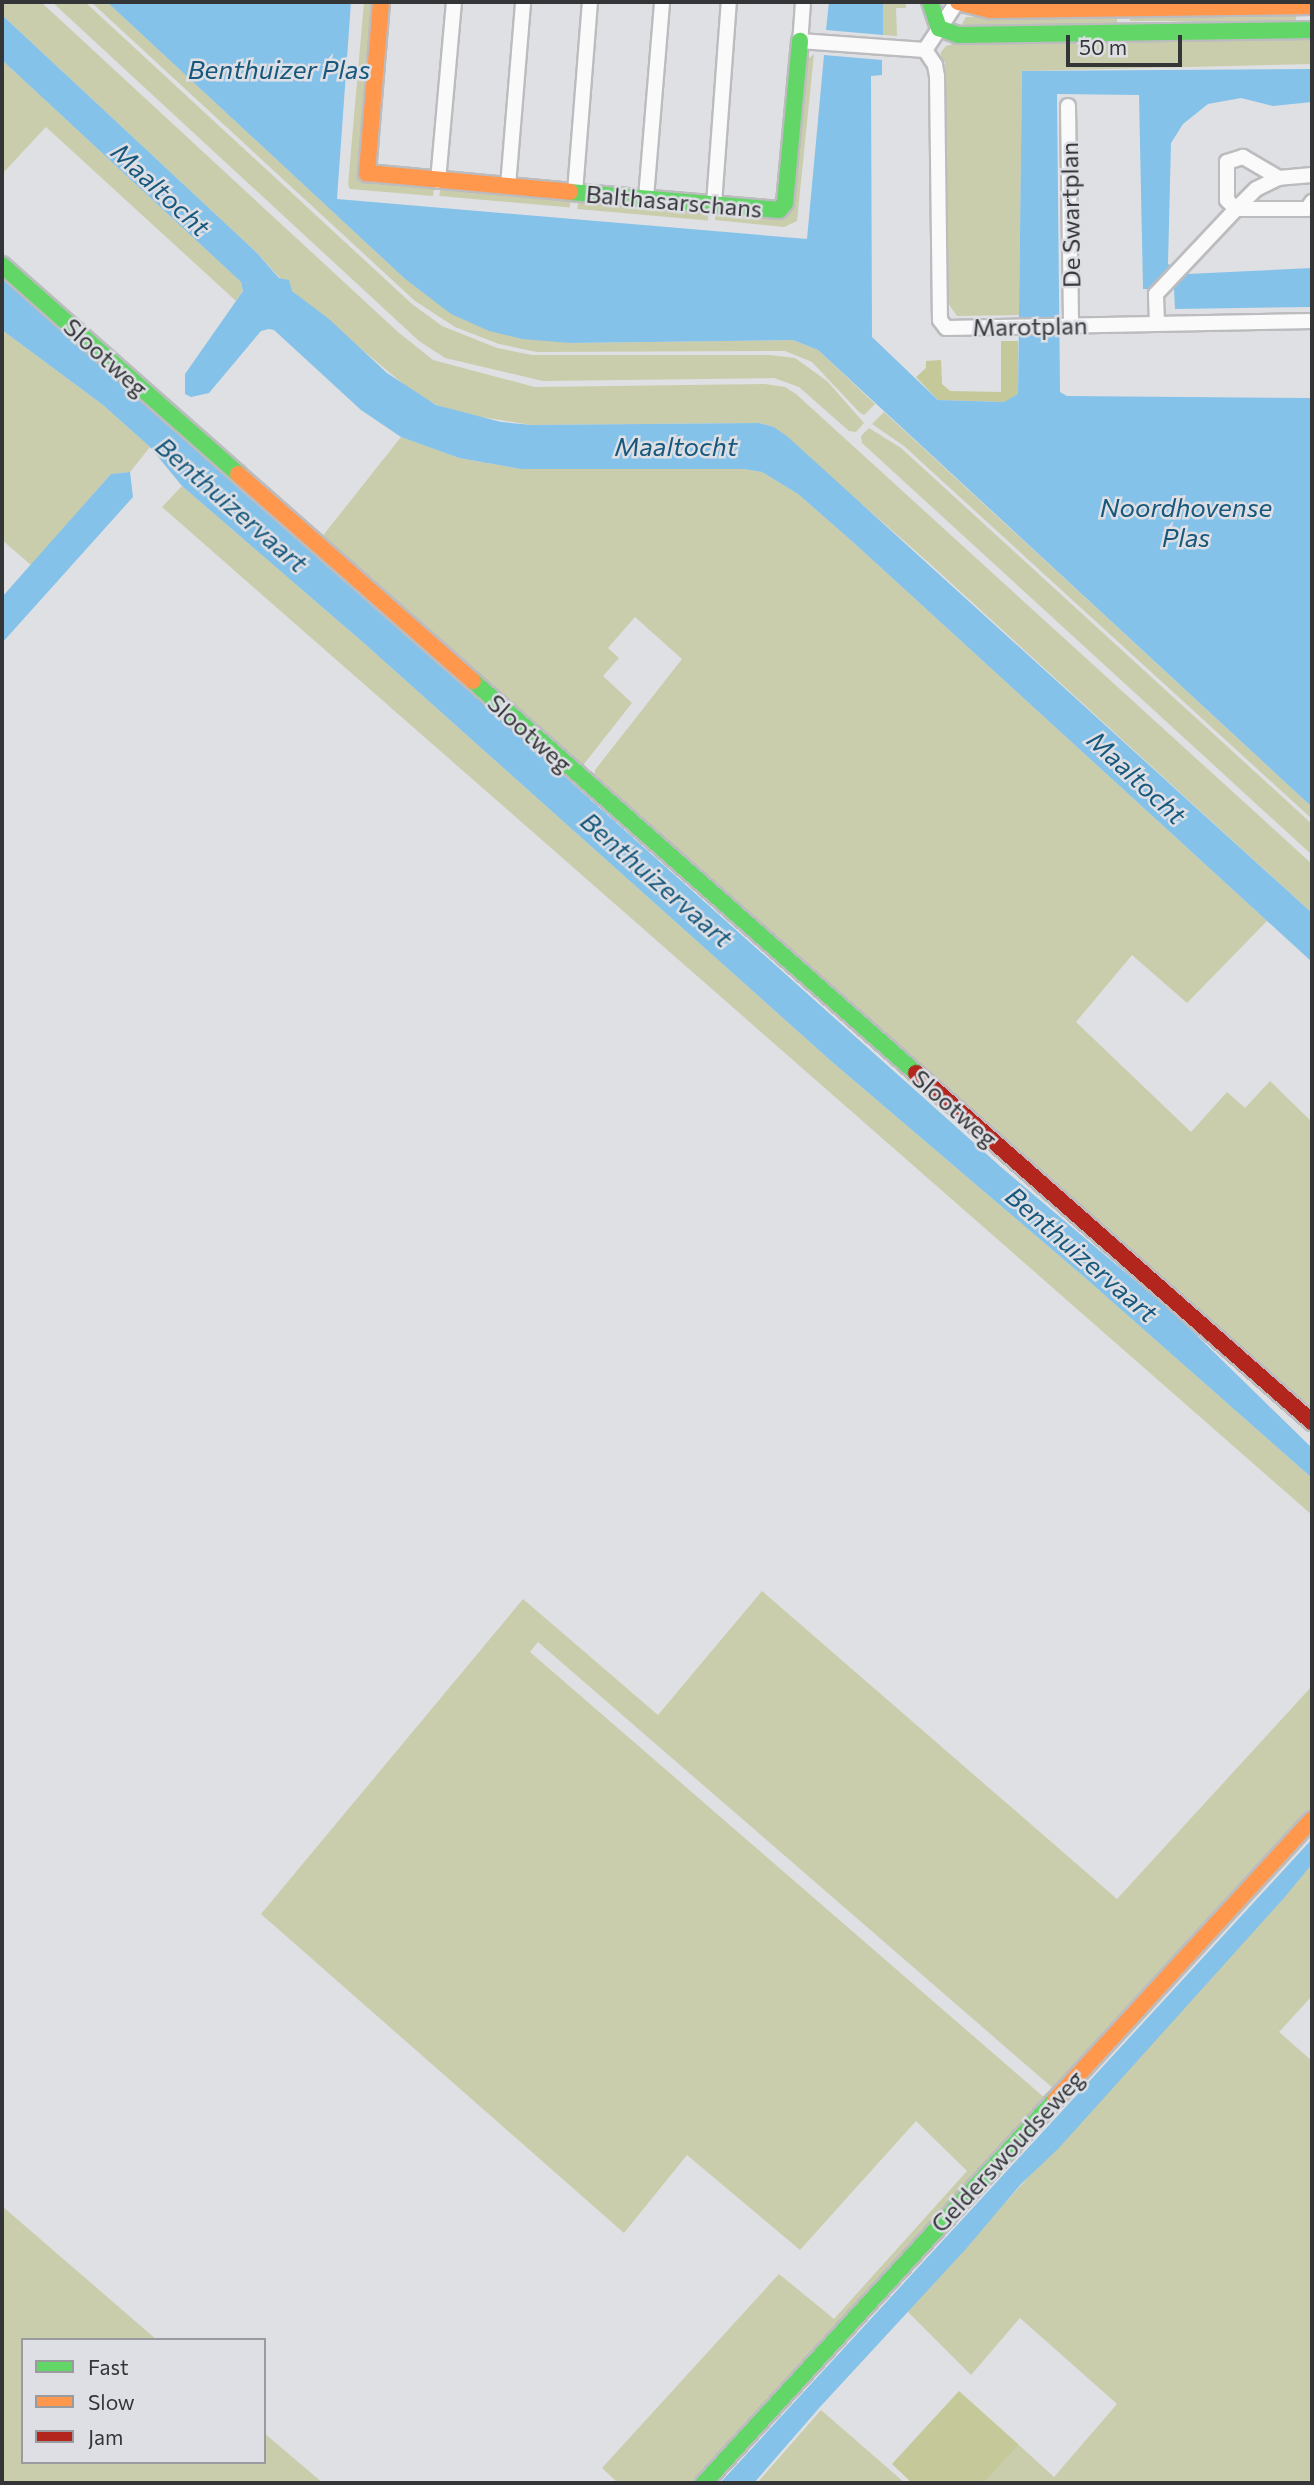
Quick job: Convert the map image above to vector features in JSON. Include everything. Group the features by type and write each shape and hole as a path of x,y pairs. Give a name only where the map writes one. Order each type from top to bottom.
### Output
{"street":[{"name":"Balthasarschans","path":"381,2 367,173 438,181 779,210 785,203 800,41"},
{"path":"438,181 454,2"},
{"path":"508,186 523,2"},
{"path":"575,192 590,2"},
{"path":"646,198 662,2"},
{"path":"714,204 729,2"},
{"path":"803,2 800,41 925,50 939,28 958,2 991,10 1122,5 1305,4 1308,30 958,35 939,28 930,12 930,2"},
{"path":"1122,5 1122,34"},
{"name":"Marotplan","path":"925,50 935,65 937,76 940,320 946,328 1312,321"},
{"name":"De Swartplan","path":"1068,106 1068,325"},
{"path":"1279,178 1243,157 1227,162 1227,200 1236,209 1307,209 1312,202"},
{"path":"1157,324 1156,294 1256,189 1279,178 1312,175"},
{"name":"Slootweg","path":"2,265 1312,1422"},
{"name":"Gelderswoudseweg","path":"704,2483 1312,1820"}],"green space":[{"path":"2,2 41,2 398,332 433,360 535,387 765,384 785,387 796,394 1312,864 1312,913 928,562 774,427 759,423 532,425 468,415 437,405 414,393 292,291 257,253 2,15"},
{"path":"52,2 85,2 412,304 442,326 497,348 532,355 770,355 795,358 827,381 864,423 856,432 849,431 799,387 774,378 543,381 445,358 419,341"},
{"path":"91,2 107,2 404,278 570,343 793,340 818,350 875,404 864,415 860,413 812,362 785,351 537,352 499,344 455,327 415,301"},
{"path":"364,2 374,2 359,171 434,189 433,196 350,189 348,185"},
{"path":"883,2 906,2 906,8 896,8 897,36 883,35"},
{"path":"1130,13 1296,13 1296,21 1130,21"},
{"path":"1117,16 1117,25 964,29 962,24 966,17"},
{"path":"1312,36 1312,64 1022,71 1019,315 957,316 948,303 945,62 940,61 941,52 946,46 957,43"},
{"path":"814,54 797,221 784,227 715,220 715,212 779,215 807,60"},
{"path":"2,60 241,282 243,290 236,301 46,127 2,174"},
{"path":"440,189 571,200 570,207 439,196"},
{"path":"578,201 709,212 708,220 577,209"},
{"path":"2,330 103,405 150,447 130,472 111,474 31,565 2,540"},
{"path":"1001,341 1018,341 1018,394 1005,402 938,400 916,377 926,368 926,361 941,360 942,384 950,391 1001,392"},
{"path":"884,412 1312,807 1312,819 904,446 872,424"},
{"path":"869,428 901,448 1312,824 1312,855 862,443 861,436"},
{"path":"401,437 459,458 521,469 744,469 762,472 798,494 854,543 1267,921 1187,1003 1132,955 1076,1022 1191,1132 1227,1092 1245,1108 1270,1081 1312,1122 1312,1410 594,780 595,770 682,659 635,617 608,648 619,658 603,676 632,703 584,764 577,766 321,538"},
{"path":"182,486 366,645 831,1061 1083,1276 1312,1478 1312,1515 162,507"},
{"path":"762,1591 1117,1899 1312,1686 1312,1807 1055,2090 538,1642 530,1652 1046,2099 695,2483 618,2483 602,2468 779,2274 834,2319 967,2171 916,2121 800,2250 687,2155 624,2233 261,1914 523,1599 658,1715"},
{"path":"1312,1864 1312,1996 1279,2032 1312,2061 1312,2483 984,2483 1019,2445 1054,2477 1117,2404 1020,2318 971,2375 907,2311"},
{"path":"2,2206 155,2338 21,2338 21,2464 266,2464 266,2435 323,2483 2,2483"},
{"path":"959,2391 1019,2445 984,2483 912,2483 892,2464"},
{"path":"821,2410 905,2483 757,2483"}],"water":[{"path":"107,2 351,2 337,199 807,239 824,55 882,60 882,75 871,76 872,337 938,400 1004,402 1018,394 1022,71 1312,69 1312,102 1273,106 1241,98 1208,104 1183,124 1171,143 1168,264 1187,274 1312,268 1312,307 1175,309 1174,288 1156,283 1150,289 1143,289 1139,95 1057,94 1060,392 1067,396 1312,398 1312,807 818,350 793,340 570,343 522,339 489,331 451,314 404,278"},
{"path":"829,2 883,2 883,35 826,30"},
{"name":"Maaltocht","path":"2,15 257,253 279,278 289,280 292,291 329,319 387,373 436,405 501,422 532,425 759,423 774,427 788,437 1312,913 1312,962 854,543 798,494 762,472 744,469 521,469 459,458 401,437 361,410 274,330 269,329 261,331 209,393 191,397 185,394 185,374 243,291 241,282 2,60"},
{"name":"Benthuizervaart","path":"2,273 1001,1167 1178,1317 1312,1448 1312,1478 1083,1276 831,1061 366,645 182,486 150,447 103,405 2,330"},
{"path":"130,472 133,497 2,643 2,597 111,474"},
{"path":"1312,1839 1312,1864 1284,1898 1058,2149 1021,2184 965,2250 754,2483 720,2483"}],"traffic: fast":[{"path":"930,2 939,28 958,35 1312,30"},
{"path":"570,192 779,210 785,203 800,41"},
{"path":"2,265 238,474"},
{"path":"473,681 916,1073"},
{"path":"704,2483 1055,2100"}],"traffic: slow":[{"path":"381,2 367,173 570,192"},
{"path":"958,2 991,10 1312,6"},
{"path":"238,474 473,681"},
{"path":"1055,2100 1312,1820"}],"traffic: jam":[{"path":"916,1073 1312,1422"}],"water label":[{"name":"Benthuizer Plas","path":"279,69"},
{"name":"Noordhovense Plas","path":"1186,522"}]}
